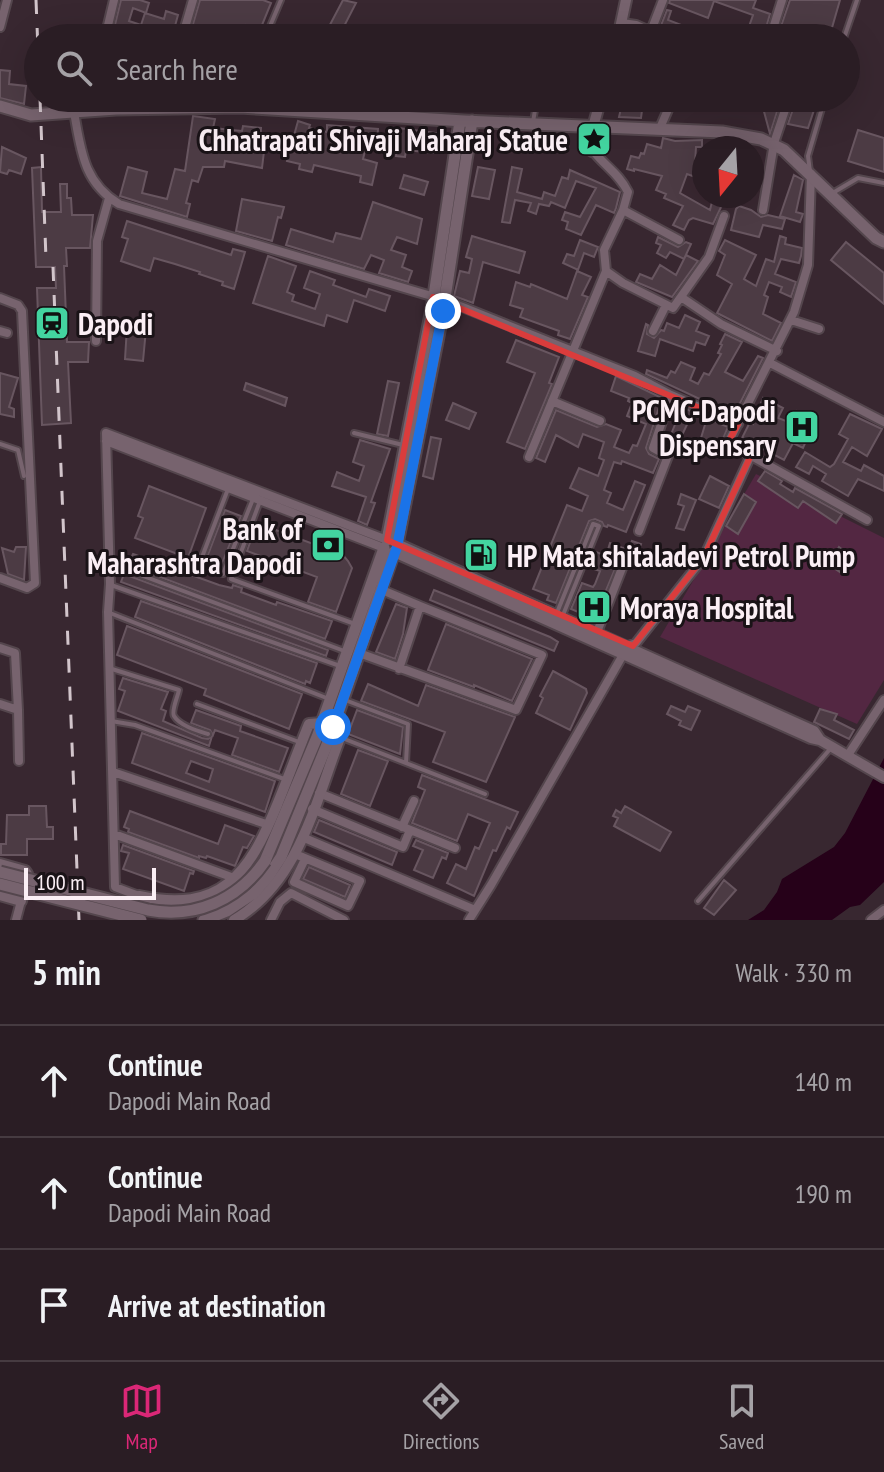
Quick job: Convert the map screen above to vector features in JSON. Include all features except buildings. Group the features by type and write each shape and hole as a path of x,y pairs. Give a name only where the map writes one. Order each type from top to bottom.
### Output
{"main road":[{"path":"0,106 31,115 80,112"},
{"path":"318,112 722,132 774,143 795,158 883,242"},
{"path":"337,699 353,653 382,590 439,298 466,121"},
{"path":"204,920 227,911 262,885 332,729 342,667 353,653 357,625 391,546 405,446 439,298"},
{"path":"0,872 148,910 168,912 202,908 222,901 270,864"},
{"path":"0,884 138,920"}],"street":[{"path":"0,27 7,0"},
{"path":"108,24 114,0"},
{"path":"186,24 193,0"},
{"path":"626,0 622,23 626,24"},
{"path":"654,24 663,0"},
{"path":"774,24 782,0"},
{"path":"80,112 84,167 109,198 127,207 439,298 635,376 738,424"},
{"path":"529,457 606,271 604,250 628,192 621,178 603,166 592,152 597,112"},
{"path":"660,128 667,112"},
{"path":"763,210 774,143 784,112"},
{"path":"592,152 593,127"},
{"path":"811,174 808,265 791,320 728,443 867,520"},
{"path":"96,341 97,241 109,198"},
{"path":"623,210 679,240"},
{"path":"606,271 673,308 709,257 724,216"},
{"path":"681,297 721,324 777,351"},
{"path":"0,298 18,305 22,311 35,583 27,588 0,578"},
{"path":"653,331 666,305"},
{"path":"791,320 819,329"},
{"path":"770,363 884,422"},
{"path":"639,531 668,456 653,448 671,395"},
{"path":"552,401 600,421"},
{"path":"300,856 360,881 348,906 294,882 302,837 319,793 332,729 309,724 255,855 234,878 216,890 187,899 160,900 115,887 106,433 391,546 483,586 833,746 884,777"},
{"path":"106,441 391,546"},
{"path":"469,920 626,650 636,643 704,557 751,455"},
{"path":"597,632 624,563"},
{"path":"483,586 597,632 626,650"},
{"path":"353,653 516,710 542,655 382,590"},
{"path":"399,669 420,606"},
{"path":"0,648 15,653 19,761"},
{"path":"852,757 884,700"},
{"path":"0,704 18,710"},
{"path":"113,772 269,825"},
{"path":"319,793 455,848"},
{"path":"312,809 403,847 414,801"},
{"path":"114,834 234,878"},
{"path":"302,837 475,910"},
{"path":"241,918 269,894 300,856"},
{"path":"0,864 27,874 16,920"},
{"path":"271,920 280,902 291,893 344,920"},
{"path":"269,894 280,902"},
{"path":"0,895 21,901"},
{"path":"138,920 139,896"},
{"path":"871,920 884,910"}],"lane":[{"path":"271,24 281,0"},
{"path":"849,24 857,0"},
{"path":"533,124 535,112"},
{"path":"811,174 807,159 821,112"},
{"path":"831,194 858,178 884,183"},
{"path":"354,433 405,446"},
{"path":"0,444 18,450 24,476"},
{"path":"229,487 199,565 223,574 257,498"},
{"path":"257,498 231,579 357,625"},
{"path":"593,524 599,526 559,616 593,524"},
{"path":"109,564 353,653"},
{"path":"110,584 342,667"},
{"path":"108,612 408,724 406,763"},
{"path":"110,668 179,690 173,713 188,727 208,734"},
{"path":"197,704 301,743"},
{"path":"111,721 135,725 287,780"},
{"path":"332,729 485,794"},
{"path":"698,901 833,746"}],"highlighted area":[{"path":"433,297 738,424 728,443 751,455 704,557 633,646 387,540"}],"shaded area":[{"path":"756,474 884,538 884,680 857,724 660,637"},
{"path":"884,758 884,882 860,905 850,907 832,920 748,920 764,910 782,879 834,847 845,833"}],"railway":[{"path":"36,0 37,24"},
{"path":"41,112 46,259"},
{"path":"53,267 79,920"}],"place":[{"name":"Chhatrapati Shivaji Maharaj Statue","path":"594,139"},
{"name":"Dapodi","path":"52,323"},
{"name":"PCMC-Dapodi Dispensary","path":"802,427"},
{"name":"Bank of Maharashtra Dapodi","path":"328,545"},
{"name":"HP Mata shitaladevi Petrol Pump","path":"481,555"},
{"name":"Moraya Hospital","path":"594,607"}],"route":[{"path":"333,727 401,534 443,311"}]}
